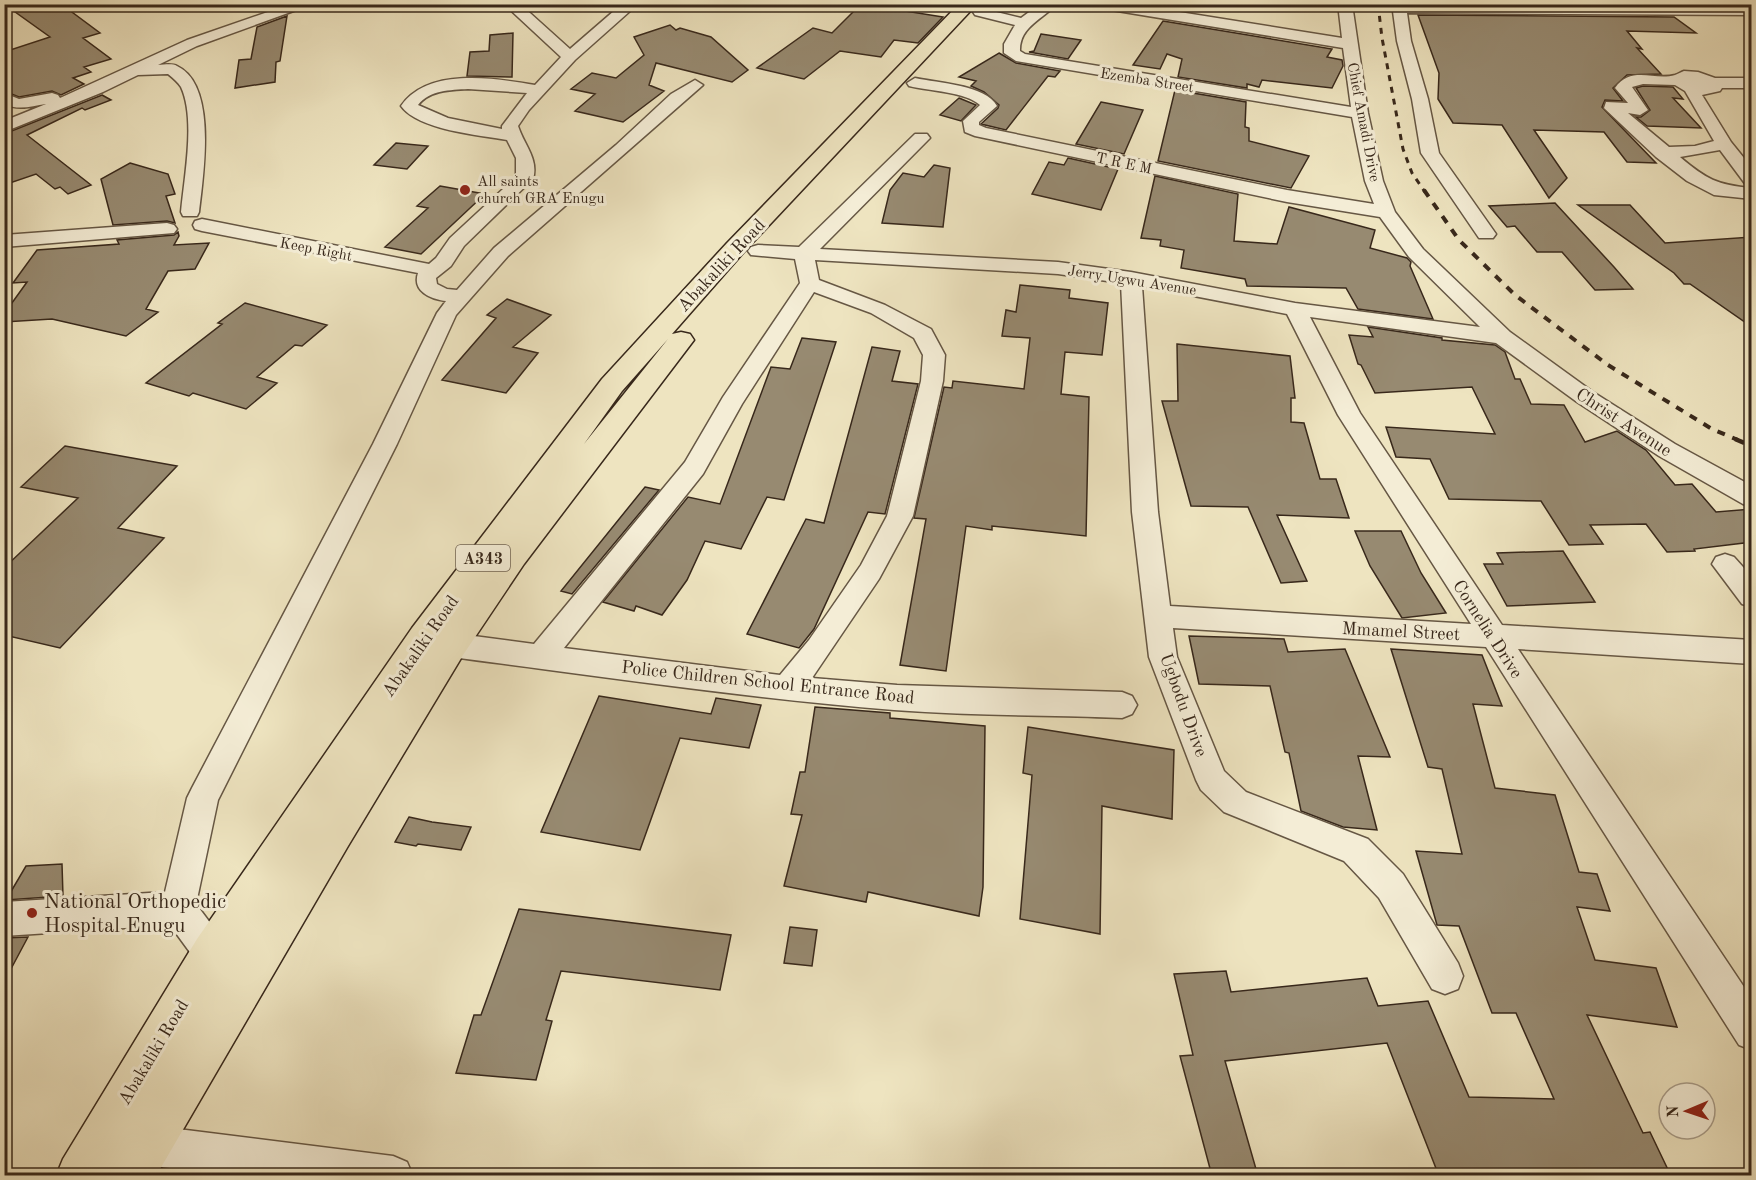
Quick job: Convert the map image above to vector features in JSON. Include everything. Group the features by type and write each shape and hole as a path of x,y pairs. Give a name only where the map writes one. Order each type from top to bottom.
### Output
{"highway":[{"name":"Abakaliki Road","path":"137,1160 451,645 513,555 619,416 686,333 758,251 915,83 979,7"},
{"name":"Abakaliki Road","path":"80,1176 212,954 424,638 612,386 735,248 979,7"}],"street":[{"path":"4,127 97,89 192,43 306,4"},
{"path":"511,4 570,57"},
{"path":"460,296 443,295 427,287 425,281 464,235 524,179 526,165 510,126 513,118 570,57 631,4"},
{"path":"979,7 1024,23 1050,4"},
{"path":"1099,4 1349,44"},
{"name":"Chief Amadi Drive","path":"1345,4 1360,114 1374,180 1386,212 1416,253 1502,338"},
{"path":"1486,234 1430,153 1420,99 1404,41 1399,7 1752,11"},
{"name":"Ezemba Street","path":"1024,23 1012,44 1012,53 1022,58 1360,114"},
{"path":"132,72 172,69 192,43"},
{"path":"4,241 167,229 167,224 171,219 196,218 193,101 189,88 172,69"},
{"path":"1752,83 1713,82 1689,76 1681,78 1724,144 1752,181"},
{"path":"1687,84 1643,79 1631,81 1624,84 1623,88 1632,96 1640,110 1612,105 1612,108 1662,153 1710,188 1752,194"},
{"name":"T R E M","path":"915,83 973,94 987,100 988,106 971,122 971,128 981,132 1287,196 1386,212"},
{"path":"513,136 427,118 413,111 409,106 412,99 420,92 441,86 488,84 539,90"},
{"path":"254,966 212,954 178,908 203,798 385,444 447,313 485,269 546,212 622,149 676,97 695,85"},
{"path":"4,98 17,104 28,103 97,89"},
{"path":"540,657 694,468 731,402 810,283 804,254 921,138"},
{"path":"1662,153 1695,151 1724,144"},
{"name":"Keep Right","path":"196,218 437,266 467,260 479,263 485,269"},
{"name":"Jerry Ugwu Avenue","path":"758,251 995,263 1131,278 1295,309 1502,338"},
{"name":"Ugbodu Drive","path":"1131,278 1145,512 1163,657 1212,780 1235,802 1356,850 1391,886 1445,976"},
{"path":"787,688 819,648 870,572 900,516 932,381 934,355 923,334 878,309 810,283"},
{"name":"Cornelia Drive","path":"1295,309 1350,415 1752,1032"},
{"name":"Christ Avenue","path":"1502,338 1639,432 1752,498"},
{"path":"1725,564 1752,596"},
{"name":"Mmamel Street","path":"1159,616 1752,652"},
{"name":"Police Children School Entrance Road","path":"451,645 787,688 897,698 1122,705"},
{"path":"4,919 178,908"},
{"path":"137,1160 383,1175"}],"building":[{"path":"4,4 61,4 100,33 83,38 111,59 84,67 91,72 73,78 84,84 61,95 52,91 19,97 4,91 4,52 50,37"},
{"path":"861,4 943,17 918,43 894,40 881,57 840,51 804,79 757,68 813,28 832,33"},
{"path":"1418,15 1674,17 1696,33 1627,31 1642,49 1637,48 1661,74 1627,75 1613,88 1623,101 1605,100 1602,107 1656,163 1627,162 1604,132 1534,130 1567,178 1549,198 1502,125 1453,123 1438,99 1439,73"},
{"path":"287,16 280,61 276,62 275,82 235,88 239,60 251,59 257,27"},
{"path":"1163,21 1332,49 1327,57 1342,60 1343,66 1332,88 1262,80 1259,87 1247,84 1247,88 1178,77 1182,59 1167,54 1160,69 1133,65"},
{"path":"670,25 676,30 680,28 711,37 748,70 732,82 656,63 649,85 664,91 623,122 575,111 595,94 571,89 592,73 616,78 644,55 634,37"},
{"path":"513,33 512,77 467,76 470,52 489,51 490,35"},
{"path":"1041,34 1081,40 1068,59 1029,52 1034,51"},
{"path":"999,53 1016,63 1060,71 1055,77 1048,76 1006,130 981,124 999,105 984,92 971,86 976,81 959,77"},
{"path":"1643,86 1673,87 1683,99 1673,98 1701,128 1647,126 1636,117 1641,117 1650,110 1636,88"},
{"path":"1175,90 1246,102 1245,127 1249,128 1249,141 1309,156 1291,188 1158,161"},
{"path":"102,95 111,100 85,110 82,108 27,135 91,185 68,194 60,187 55,189 36,174 4,185 4,134"},
{"path":"959,98 976,105 961,121 940,115"},
{"path":"1101,102 1143,110 1124,154 1076,144"},
{"path":"396,143 428,146 407,169 374,165"},
{"path":"1068,158 1118,169 1101,210 1032,194 1049,162 1064,165"},
{"path":"130,163 168,174 175,194 166,196 175,223 167,221 113,225 101,179"},
{"path":"934,165 950,168 943,227 882,223 890,190 903,173 924,177"},
{"path":"1155,176 1238,194 1234,241 1277,244 1289,207 1375,230 1370,248 1407,258 1411,262 1410,266 1433,319 1358,309 1346,288 1247,286 1245,279 1181,268 1184,250 1160,246 1161,240 1141,238"},
{"path":"440,186 485,194 421,254 385,247 428,208 417,206"},
{"path":"1555,203 1633,289 1595,290 1562,252 1537,252 1515,226 1507,227 1489,206"},
{"path":"1578,205 1630,205 1665,243 1752,237 1752,327 1690,284 1684,284 1674,273"},
{"path":"178,232 179,236 174,245 209,243 195,269 168,271 146,309 158,312 126,336 52,319 4,322 4,314 27,282 13,283 37,250 119,244 117,240 174,235"},
{"path":"1020,285 1070,290 1069,298 1108,303 1102,355 1065,352 1061,394 1089,397 1086,536 992,526 992,530 966,526 946,671 900,665 926,519 914,518 944,387 952,388 953,381 1024,389 1030,338 1002,336 1006,310 1016,312"},
{"path":"507,299 551,315 513,347 538,353 506,393 442,380 496,318 487,315"},
{"path":"245,303 327,325 302,346 295,345 257,377 277,383 246,409 193,393 189,396 146,383 222,324 218,323"},
{"path":"1368,327 1442,338 1442,340 1495,345 1505,352 1515,379 1520,379 1531,404 1564,405 1585,442 1617,431 1646,450 1675,485 1692,484 1716,512 1752,509 1752,542 1694,549 1695,551 1667,552 1646,524 1590,525 1603,544 1569,545 1541,501 1449,499 1430,459 1396,457 1386,427 1495,434 1472,387 1375,393 1361,365 1358,364 1349,335 1373,337"},
{"path":"802,338 836,342 784,500 767,497 741,549 705,541 687,580 662,615 636,606 634,611 603,602 688,497 720,504 771,367 790,369"},
{"path":"1177,344 1290,356 1295,398 1291,398 1291,422 1304,423 1320,479 1336,479 1349,518 1277,515 1307,581 1281,583 1248,507 1191,506 1162,401 1178,401"},
{"path":"872,347 900,351 892,381 918,384 885,514 868,512 814,629 799,648 747,634 806,519 824,523"},
{"path":"65,446 177,466 118,528 164,538 60,648 4,635 4,568 78,498 21,487"},
{"path":"645,487 659,490 572,594 561,591"},
{"path":"1355,531 1401,531 1421,573 1446,613 1402,618 1370,566"},
{"path":"1563,551 1595,602 1507,606 1484,564 1503,564 1497,553"},
{"path":"1189,636 1284,639 1288,652 1345,649 1390,757 1358,756 1377,830 1343,827 1301,811 1289,753 1285,752 1270,686 1199,684"},
{"path":"1391,649 1482,655 1502,706 1473,704 1495,788 1555,795 1579,872 1597,874 1610,911 1577,907 1595,960 1656,968 1677,1027 1587,1015 1643,1133 1650,1132 1671,1176 1439,1176 1387,1043 1225,1061 1258,1176 1212,1176 1180,1056 1193,1055 1174,974 1226,971 1231,992 1367,978 1378,1006 1428,1001 1469,1097 1554,1099 1516,1013 1492,1013 1459,926 1437,925 1416,851 1462,854 1442,769 1428,767"},
{"path":"599,696 711,714 716,698 761,705 749,748 680,738 640,850 541,832"},
{"path":"815,707 890,713 890,718 985,726 983,887 979,916 868,892 866,902 784,886 802,815 791,814 800,772 805,772"},
{"path":"1028,727 1174,750 1172,819 1102,806 1100,934 1020,919 1032,775 1023,773"},
{"path":"409,817 471,827 461,850 395,842"},
{"path":"62,864 63,896 6,900 26,866"},
{"path":"519,909 731,935 720,990 561,971 546,1020 552,1021 536,1080 456,1073 474,1015 481,1015"},
{"path":"790,927 817,930 812,966 784,963"},
{"path":"28,937 4,982 4,938"}],"railway":[{"path":"1378,4 1382,38 1403,149 1412,173 1425,192"},
{"path":"1424,190 1459,240 1515,295 1608,365 1712,429 1738,440"},
{"path":"1735,439 1752,446"}],"place":[{"name":"All saints church GRA Enugu","path":"465,190"},
{"name":"National Orthopedic Hospital Enugu","path":"32,913"}]}
